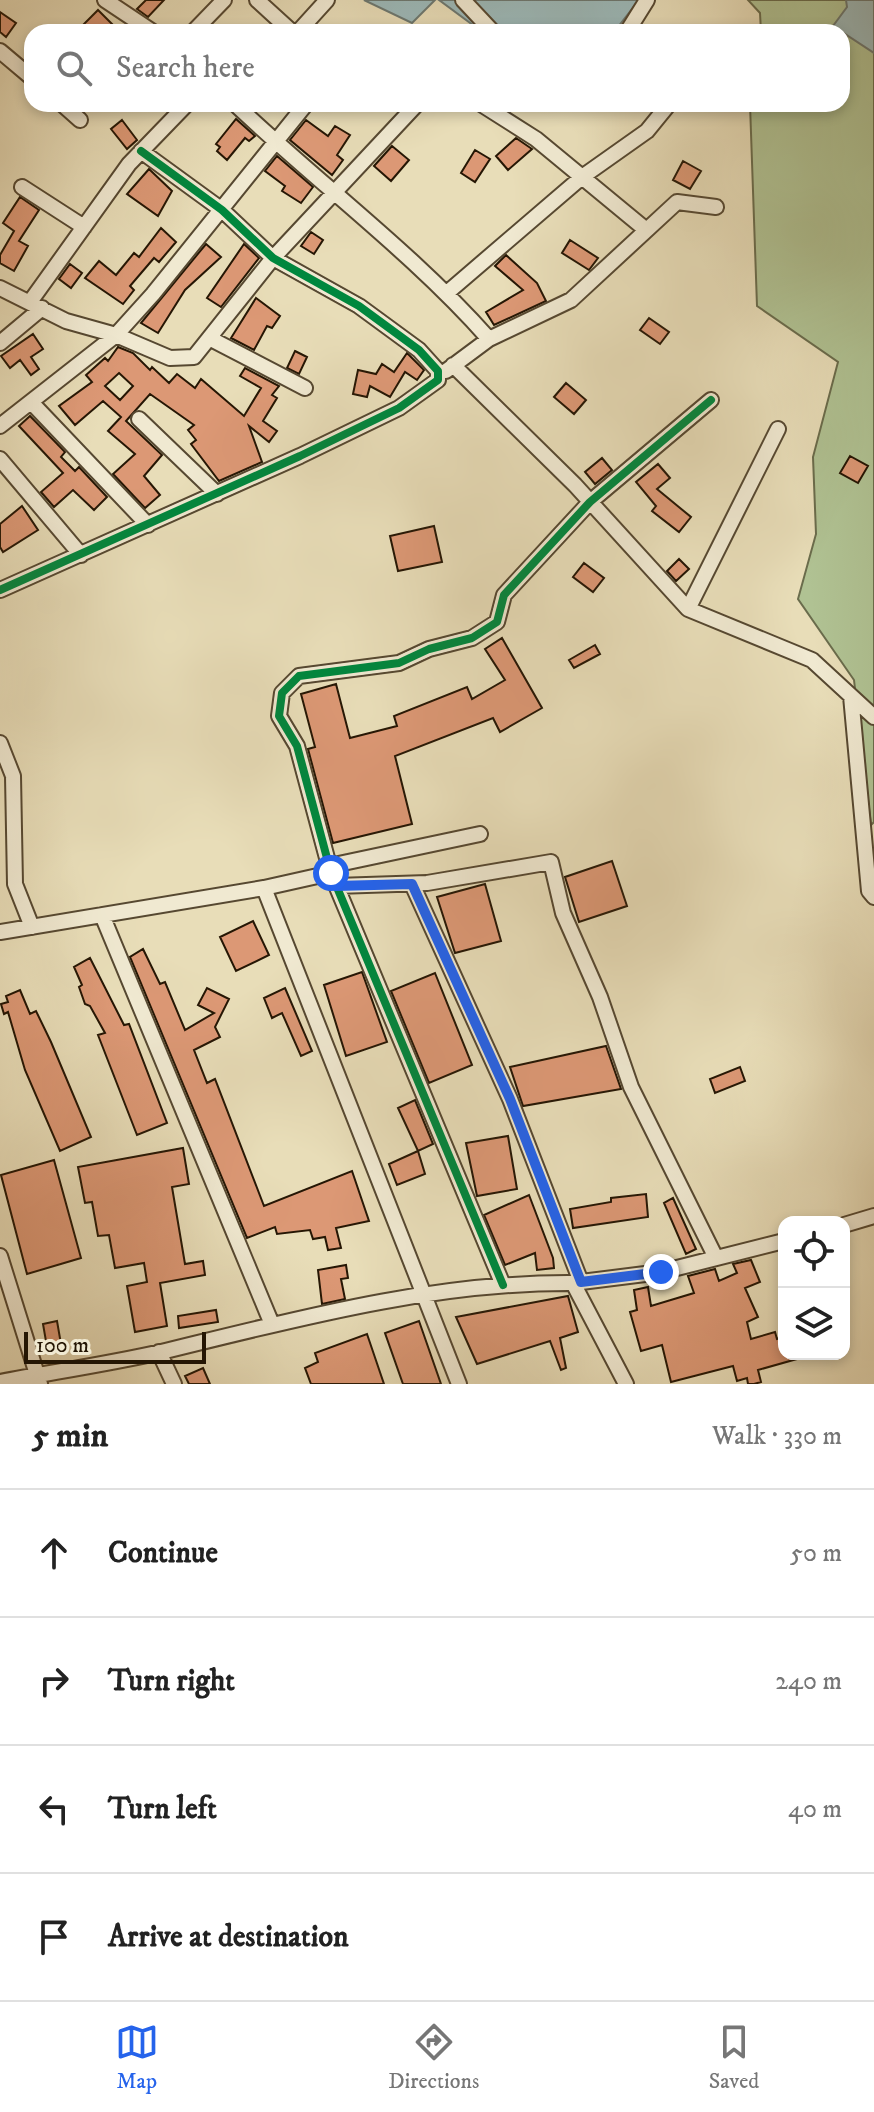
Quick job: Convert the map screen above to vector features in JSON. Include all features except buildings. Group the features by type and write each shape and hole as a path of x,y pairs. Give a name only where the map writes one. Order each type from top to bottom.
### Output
{"street":[{"path":"105,0 141,24"},
{"path":"201,24 224,0"},
{"path":"257,0 286,24"},
{"path":"303,24 327,0"},
{"path":"463,0 472,24"},
{"path":"632,24 647,0"},
{"path":"0,51 24,71"},
{"path":"71,112 80,120"},
{"path":"0,343 36,305 84,227 141,151 179,112"},
{"path":"243,112 448,292 489,339"},
{"path":"0,426 116,335 222,210 299,112"},
{"path":"0,288 66,321 116,335 178,359 194,357 273,258 410,112"},
{"path":"494,112 536,139 645,229"},
{"path":"448,292 582,177 647,131 662,112"},
{"path":"141,151 222,210 273,258 359,306 419,350 439,376"},
{"path":"22,187 84,227"},
{"path":"3,583 81,555 399,408 436,384 439,376 489,339 571,300 677,202 716,207"},
{"path":"211,339 305,388"},
{"path":"453,365 590,502 688,609 812,660 874,717"},
{"path":"503,1285 332,875 297,746 279,716 282,693 299,676 399,663 429,649 472,638 497,622 504,595 590,502 711,400"},
{"path":"31,402 148,525"},
{"path":"139,419 217,494"},
{"path":"688,609 778,429"},
{"path":"0,459 81,555"},
{"path":"851,696 869,891 874,897"},
{"path":"0,743 13,776 15,884 32,927"},
{"path":"0,932 332,875 480,834"},
{"path":"332,875 412,884 551,862 563,913 600,997 631,1087 716,1258"},
{"path":"0,892 15,884"},
{"path":"412,884 510,1099 577,1283 626,1384"},
{"path":"264,888 459,1384"},
{"path":"102,915 271,1322"},
{"path":"850,1223 874,1216"},
{"path":"0,1382 39,1380 271,1322 503,1285 577,1283 661,1272 778,1242"},
{"path":"0,1256 39,1380"},
{"path":"159,1352 174,1384"}],"green space":[{"path":"748,0 874,0 874,822 871,825 854,680 798,599 816,534 813,457 838,362 757,306 750,112 850,112 850,24 761,24 760,13"}],"water":[{"path":"364,0 435,0 412,23"},
{"path":"439,0 639,0 620,24 472,24"},
{"path":"846,0 874,0 874,53 850,37 850,24 834,24 847,7"}],"cycle path":[{"path":"0,590 300,456 399,408 438,380 438,371 419,350 359,306 273,258 222,210 141,151"},
{"path":"503,1285 331,873 297,746 279,716 282,693 299,676 399,663 429,649 472,638 497,622 504,595 590,502 711,400"}],"route":[{"path":"331,873 336,886 412,884 510,1099 581,1282 661,1272"}]}
